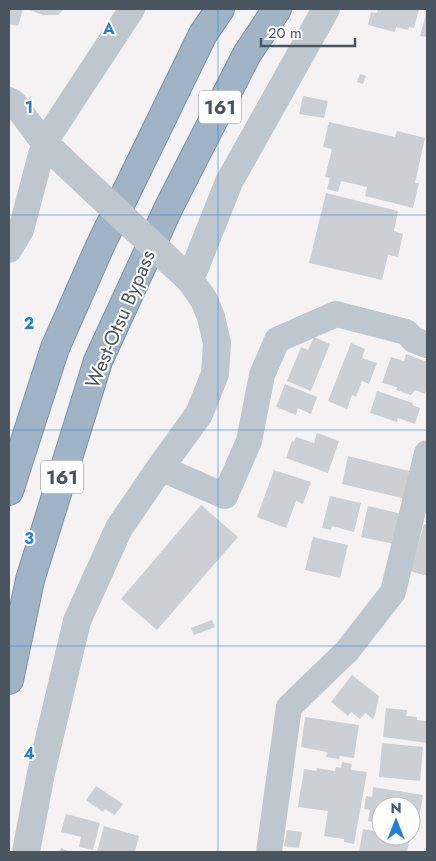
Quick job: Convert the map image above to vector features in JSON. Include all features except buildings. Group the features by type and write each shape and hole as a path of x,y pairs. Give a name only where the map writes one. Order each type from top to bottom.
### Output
{"highway":[{"name":"161","path":"9,490 54,348 100,246 203,34 220,9"},
{"name":"West-Otsu Bypass","path":"9,680 30,580 98,361 182,182 247,54 277,9"}],"street":[{"path":"9,250 21,230 44,143 132,9"},
{"path":"183,273 229,182 326,9"},
{"path":"9,100 14,103 44,143 183,273 204,300 211,317 217,343 215,374 199,414 119,528 77,621 41,773 26,852"},
{"path":"160,468 224,496 250,441 262,375 277,340 336,314 406,332 414,340 427,345"},
{"path":"269,852 290,707 347,651 393,592 427,453"}]}
